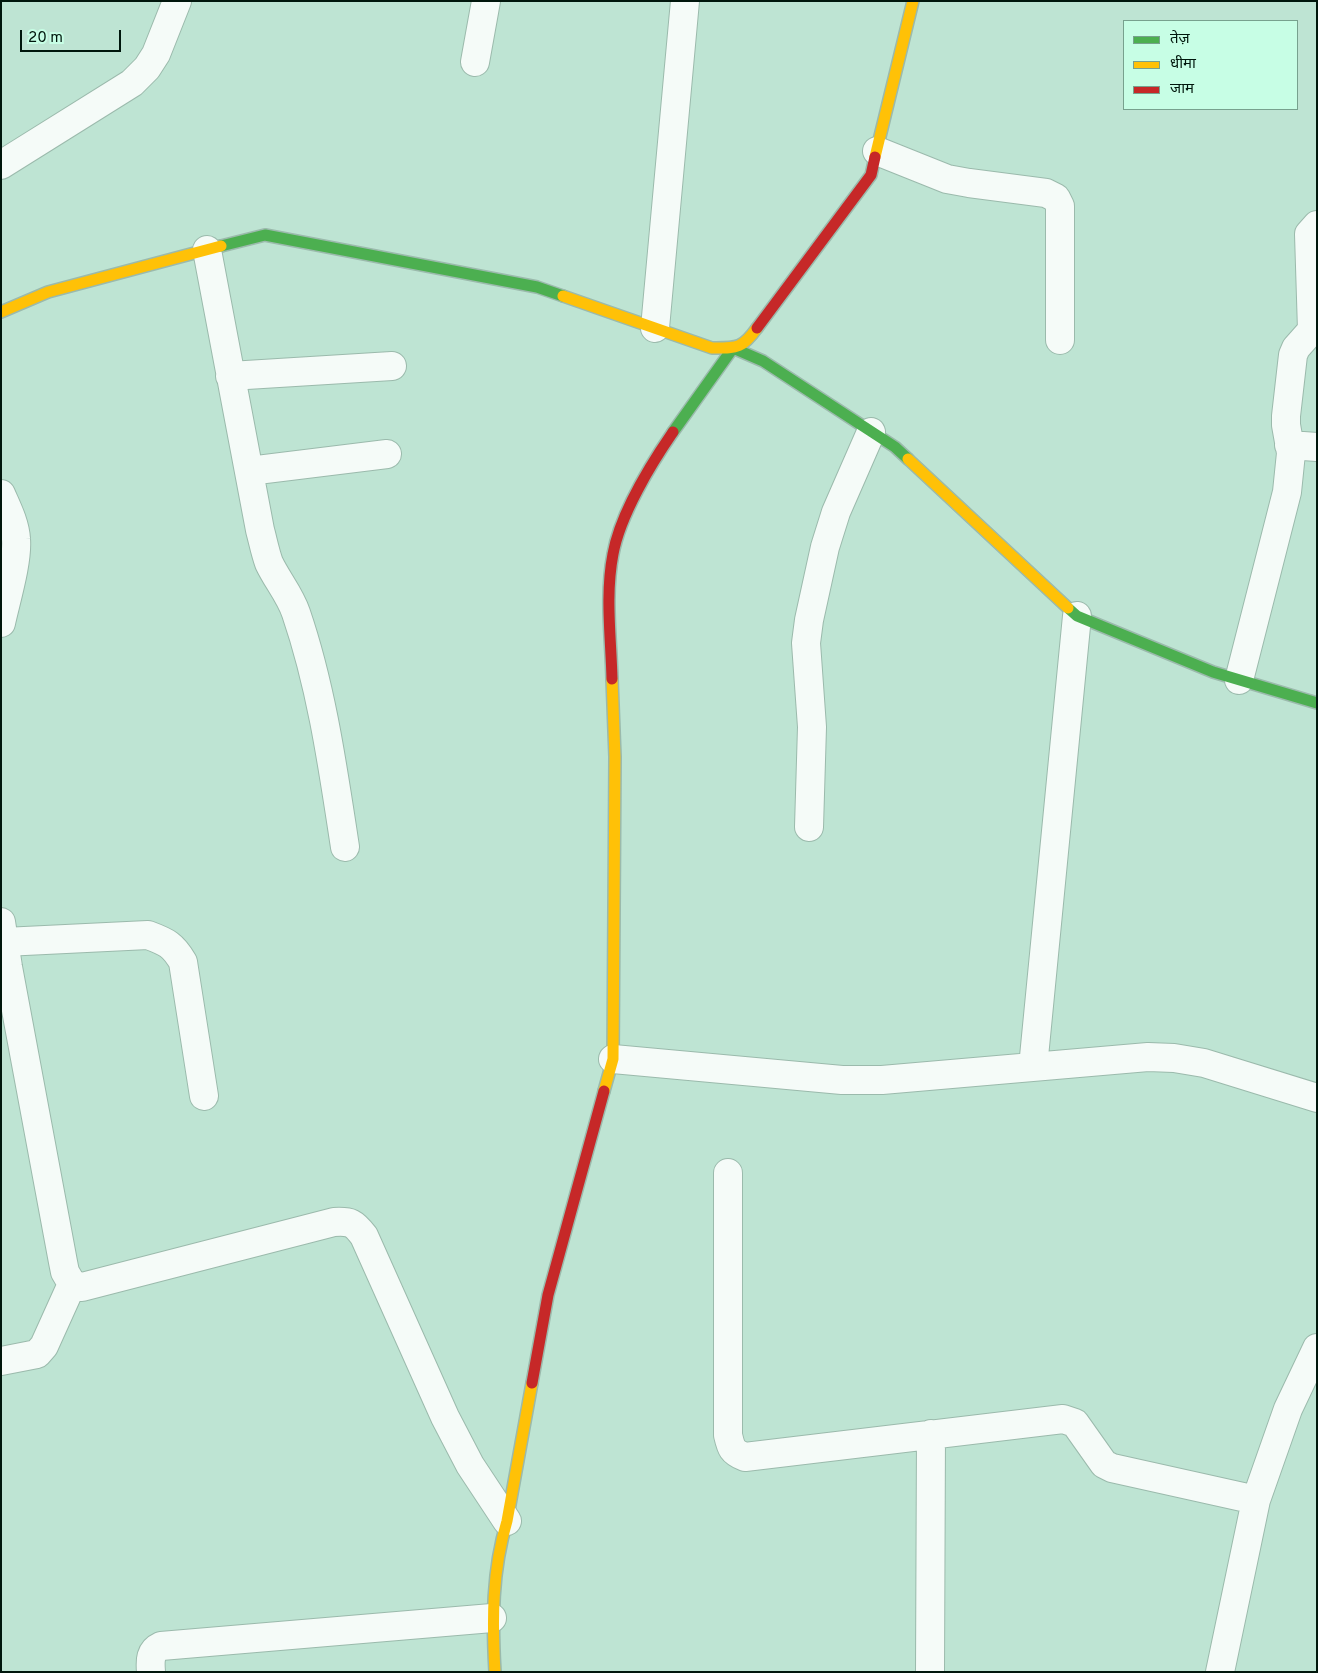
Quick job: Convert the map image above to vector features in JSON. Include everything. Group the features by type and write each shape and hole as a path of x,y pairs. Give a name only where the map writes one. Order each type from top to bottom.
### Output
{"street":[{"path":"1,165 132,84 147,68 156,54 178,1"},
{"path":"475,62 486,1"},
{"path":"655,328 685,1"},
{"path":"1,312 48,292 266,235 537,287 712,348 733,348 747,342 871,175 913,1"},
{"path":"877,151 947,178 969,183 1046,192 1056,198 1060,206 1060,340"},
{"path":"1239,680 1287,492 1291,453 1286,416 1293,355 1296,348 1312,330 1309,234 1317,225"},
{"path":"207,250 264,549 296,613 311,666 328,741 346,847"},
{"path":"733,348 763,362 895,447 1077,616 1213,672 1317,703"},
{"path":"494,1672 492,1618 500,1541 507,1521 548,1296 613,1058 615,757 610,586 613,553 623,521 656,456 733,348"},
{"path":"230,376 392,366"},
{"path":"809,827 812,727 806,643 809,620 825,547 836,512 871,432"},
{"path":"1289,445 1317,447"},
{"path":"248,471 387,454"},
{"path":"1,494 13,522 16,538 15,556 1,623"},
{"path":"1033,1067 1077,616"},
{"path":"204,1096 183,962 176,949 166,942 148,935 3,932 63,1262 65,1272 72,1284 82,1287 334,1222 347,1221 356,1226 364,1236 445,1417 470,1465 507,1521"},
{"path":"613,1058 842,1080 882,1080 1148,1057 1174,1058 1204,1063 1317,1098"},
{"path":"728,1173 728,1435 731,1446 736,1454 745,1457 1063,1419 1075,1423 1104,1464 1112,1468 1256,1500"},
{"path":"1,1361 37,1354 44,1346 72,1284"},
{"path":"1220,1672 1256,1500 1288,1409 1317,1348"},
{"path":"930,1672 931,1434"},
{"path":"151,1672 152,1654 155,1649 161,1646 492,1618"}],"traffic: fast":[{"path":"221,246 265,235 537,287 563,296"},
{"path":"673,432 733,348 763,361 895,447 908,459"},
{"path":"1068,608 1077,616 1213,672 1317,703"}],"traffic: slow":[{"path":"875,157 913,1"},
{"path":"1,312 48,292 221,246"},
{"path":"563,296 712,348 727,348 743,344 757,328"},
{"path":"908,459 1068,608"},
{"path":"604,1091 613,1059 615,757 612,679"},
{"path":"495,1672 494,1596 498,1558 507,1521 532,1383"}],"traffic: jam":[{"path":"757,328 871,175 875,157"},
{"path":"612,679 609,585 613,554 622,523 637,490 673,432"},
{"path":"532,1383 548,1295 604,1091"}]}
